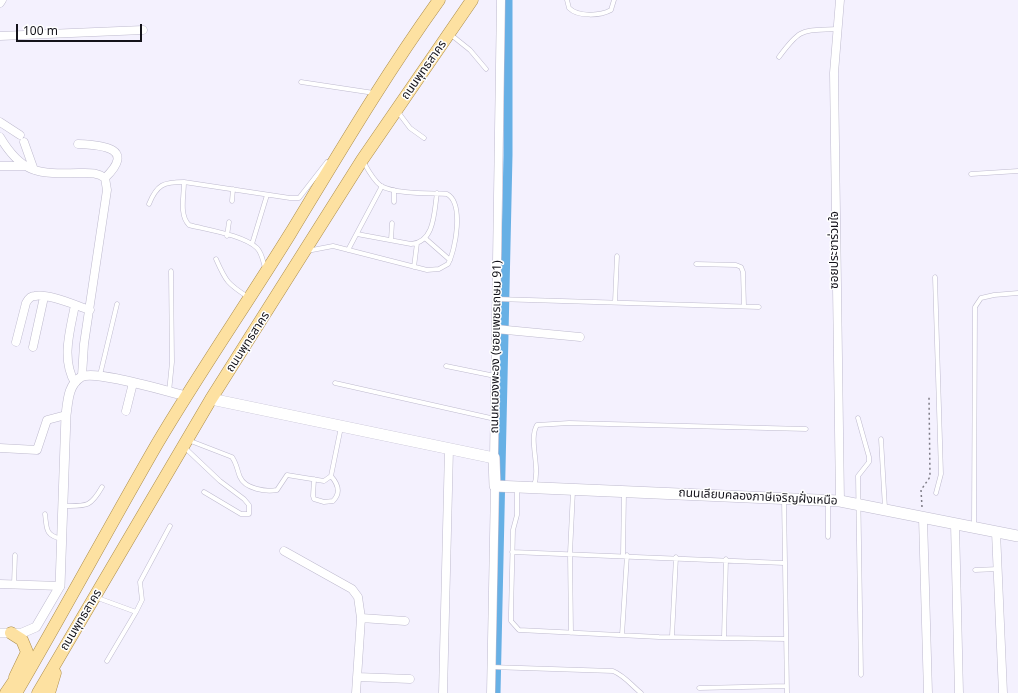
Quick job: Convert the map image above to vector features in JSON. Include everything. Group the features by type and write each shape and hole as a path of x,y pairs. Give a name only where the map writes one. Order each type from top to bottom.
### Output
{"main road":[{"name":"ถนนพุทธสาคร","path":"11,690 62,614 186,396 250,299 376,94 439,0"},
{"name":"ถนนพุทธสาคร","path":"38,693 211,399 362,160 472,0"},
{"path":"211,399 494,458"},
{"name":"ถนนหนองพะอง (ซอยเพชรเกษม 91)","path":"494,458 494,486"},
{"name":"ถนนเลียบคลองภาษีเจริญฝั่งเหนือ","path":"494,486 784,497 840,501 1018,536"},
{"path":"6,633 22,640 27,652 11,690"},
{"path":"49,693 57,660"}],"street":[{"name":"ถนนหนองพะอง (ซอยเพชรเกษม 91)","path":"494,458 501,0"},
{"name":"ซอยประชาร่วมใจ","path":"840,0 834,73 840,501"},
{"path":"0,36 143,30"},
{"path":"0,122 22,139 34,170"},
{"path":"0,137 11,154 24,166 34,170 46,174 92,172 105,178"},
{"path":"78,144 103,145 111,149 117,156 118,161 116,168 105,178"},
{"path":"0,166 24,166"},
{"path":"82,376 84,344 107,190 105,178"},
{"path":"16,342 28,298 36,295 90,310"},
{"path":"33,347 44,297"},
{"path":"74,383 69,373 67,363 68,340 75,305"},
{"path":"496,329 580,337"},
{"path":"6,633 29,631 36,627 60,586 66,416 70,390 74,383 82,376 100,375 186,396"},
{"path":"126,411 133,383"},
{"path":"0,448 36,450 47,420 66,416"},
{"path":"443,693 449,449"},
{"name":"ถนนหนองพะอง (ซอยเพชรเกษม 91)","path":"491,693 494,486"},
{"path":"928,693 930,518"},
{"path":"955,524 960,693"},
{"path":"996,532 1003,693"},
{"path":"284,551 352,589 358,597 361,618 356,693"},
{"path":"0,584 60,586"},
{"path":"361,618 405,621"},
{"path":"357,677 410,679"}],"lane":[{"path":"567,0 569,8 579,14 606,13 611,10 614,0"},
{"path":"779,57 791,41 803,31 837,29"},
{"path":"449,34 470,50 486,69"},
{"path":"301,82 376,94"},
{"path":"397,110 410,128 424,138"},
{"path":"150,204 155,190 168,182 184,182 267,195 299,198 357,125"},
{"path":"304,252 333,246 427,270 439,270 448,264 456,235 456,204 452,197 446,194 394,190 382,186 373,178 362,160"},
{"path":"971,174 1018,171"},
{"path":"184,182 183,212 185,220 189,225 252,244 261,254 266,272"},
{"path":"348,250 382,186"},
{"path":"232,201 233,189"},
{"path":"394,190 394,202"},
{"path":"357,234 417,243 426,238 430,231 437,193"},
{"path":"252,244 267,195"},
{"path":"228,236 229,222"},
{"path":"391,240 392,223"},
{"path":"426,238 450,260"},
{"path":"414,267 417,243"},
{"path":"615,302 617,256"},
{"path":"216,259 225,280 250,299"},
{"path":"696,264 736,265 741,267 743,272 744,306"},
{"path":"169,392 172,362 171,271"},
{"path":"935,277 941,474 936,492"},
{"path":"974,528 975,307 981,298 994,295 1018,293"},
{"path":"496,299 759,307"},
{"path":"100,375 117,304"},
{"path":"446,366 496,376"},
{"path":"335,383 495,419"},
{"path":"858,418 869,457 869,462 858,476 861,675"},
{"path":"533,487 537,474 534,433 537,425 569,423 806,429"},
{"path":"186,443 232,457 237,463 240,477 244,483 254,488 270,492 277,490 287,475 324,481 331,476 341,427"},
{"path":"881,439 885,510"},
{"path":"186,443 220,481 244,499 249,505 249,514 241,514 204,492"},
{"path":"314,479 314,499 324,502 333,500 337,495 338,486 331,476"},
{"path":"517,486 517,515 513,530 512,552 511,621 518,630 528,632 786,639"},
{"path":"63,506 86,506 90,504 102,487"},
{"path":"571,633 570,553 573,489"},
{"path":"622,635 625,555 624,491"},
{"path":"784,497 787,693"},
{"path":"828,500 828,537"},
{"path":"45,514 50,536 62,539"},
{"path":"107,661 142,600 140,582 170,526"},
{"path":"512,552 726,559 784,563"},
{"path":"14,585 15,555"},
{"path":"672,636 676,557"},
{"path":"724,637 726,559"},
{"path":"975,570 998,570"},
{"path":"95,597 136,612"},
{"path":"491,667 613,671 624,675 631,685 641,693"},
{"path":"699,688 786,686"}],"path":[{"path":"929,397 930,477 921,490 930,518"}],"waterway":[{"path":"496,693 508,155 508,0"}]}
